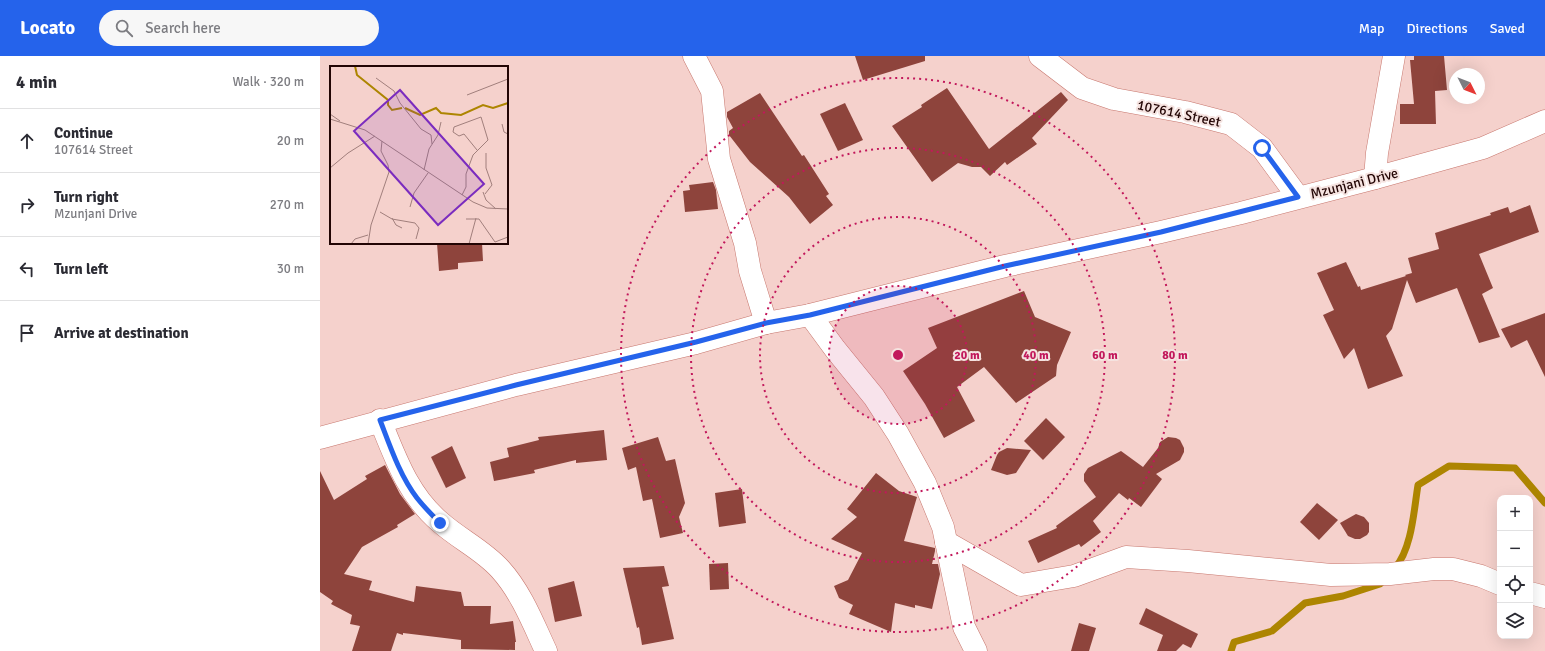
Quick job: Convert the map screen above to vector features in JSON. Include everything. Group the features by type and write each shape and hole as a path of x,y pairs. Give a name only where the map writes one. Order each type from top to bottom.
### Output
{"street":[{"path":"694,56 712,91 719,159 745,243 750,271 766,323"},
{"name":"107614 Street","path":"1040,56 1082,88 1114,99 1185,112 1231,124 1262,148 1298,197"},
{"path":"1375,178 1377,153 1394,56"},
{"name":"Mzunjani Drive","path":"320,438 380,420 516,385 696,342 766,323 810,315 1005,266 1183,227 1375,178 1483,148 1545,121"},
{"path":"810,315 835,349 874,397 898,434 925,483 943,527 964,627 976,651"},
{"path":"380,420 394,454 416,497 440,523 500,568 514,587 546,651"},
{"path":"946,542 1020,586 1074,576 1126,557 1188,561 1331,575 1390,574 1434,569 1453,569 1481,576 1497,583"},
{"path":"1533,595 1545,597"}],"building":[{"path":"855,56 925,56 925,61 863,80"},
{"path":"1414,56 1444,56 1447,90 1435,91 1436,124 1400,124 1400,104 1414,104 1410,60 1414,60"},
{"path":"947,88 989,149 1061,92 1068,100 1032,138 1037,144 1007,165 1005,162 990,176 981,167 972,167 958,163 932,182 892,126 922,107 921,105"},
{"path":"760,93 802,156 804,155 829,194 826,196 833,205 810,224 789,197 750,162 729,135 729,131 733,128 727,117 727,112"},
{"path":"845,103 863,140 838,151 820,114"},
{"path":"713,182 716,190 718,209 685,212 683,191 690,190 689,185"},
{"path":"1530,205 1539,232 1479,254 1493,288 1482,294 1500,337 1479,343 1457,288 1416,303 1407,280 1392,329 1386,336 1403,376 1368,389 1354,348 1344,359 1323,315 1334,310 1317,273 1346,262 1358,287 1360,286 1361,290 1406,276 1405,275 1412,273 1408,258 1439,249 1435,233 1491,215 1490,213 1508,207 1510,213"},
{"path":"437,244 482,244 483,261 458,263 458,269 439,271"},
{"path":"1024,291 1035,317 1071,332 1057,365 1056,376 1016,403 984,367 957,387 975,421 944,438 925,404 903,371 937,348 928,328"},
{"path":"1545,313 1545,377 1527,340 1511,348 1501,329"},
{"path":"1046,418 1065,437 1043,460 1024,441"},
{"path":"604,430 607,460 576,463 576,460 534,470 535,473 494,481 490,462 509,457 507,448 539,440 538,437"},
{"path":"658,437 666,461 675,459 685,503 679,517 683,533 660,538 652,499 643,501 636,467 628,470 622,448"},
{"path":"1168,437 1180,440 1184,448 1184,452 1180,460 1156,474 1162,479 1141,507 1119,493 1093,521 1101,532 1081,547 1079,544 1038,563 1028,541 1057,528 1056,526 1096,497 1084,481 1084,474 1088,468 1121,451 1143,467 1158,448 1160,442"},
{"path":"452,446 466,478 446,488 431,457"},
{"path":"1007,448 1031,450 1016,473 1007,475 991,470 999,452"},
{"path":"385,465 400,494 415,514 397,525 398,527 362,547 344,574 372,581 369,590 414,602 416,586 461,592 464,606 491,606 490,624 513,621 516,642 515,650 461,649 461,640 403,633 403,635 397,633 391,651 352,651 360,626 350,624 352,615 331,604 333,601 320,592 320,471 334,500 367,479 365,476"},
{"path":"876,473 899,491 917,497 904,541 935,548 932,564 938,564 940,574 932,609 915,605 915,608 895,603 891,632 849,614 853,605 839,598 834,586 848,580 862,553 831,539 857,517 847,509"},
{"path":"742,489 746,523 719,527 715,493"},
{"path":"1317,503 1338,520 1319,540 1300,522"},
{"path":"1356,514 1364,517 1369,523 1369,532 1360,539 1355,539 1348,536 1340,523"},
{"path":"728,563 729,589 710,590 709,564"},
{"path":"664,566 669,586 662,587 674,639 642,645 639,627 637,628 623,568"},
{"path":"574,581 582,616 555,622 548,588"},
{"path":"1146,608 1198,634 1191,648 1183,644 1176,651 1157,651 1163,635 1139,624"},
{"path":"1079,623 1096,628 1089,651 1071,651"}],"waterway":[{"path":"1395,568 1401,560 1409,540 1418,485 1449,466 1515,468 1545,503"},
{"path":"1231,651 1234,642 1272,631 1305,603 1343,596 1380,584 1384,580"}],"route":[{"path":"440,523 416,497 394,454 380,420 516,385 696,342 766,323 810,315 1005,266 1242,213 1298,197 1262,148"}]}
